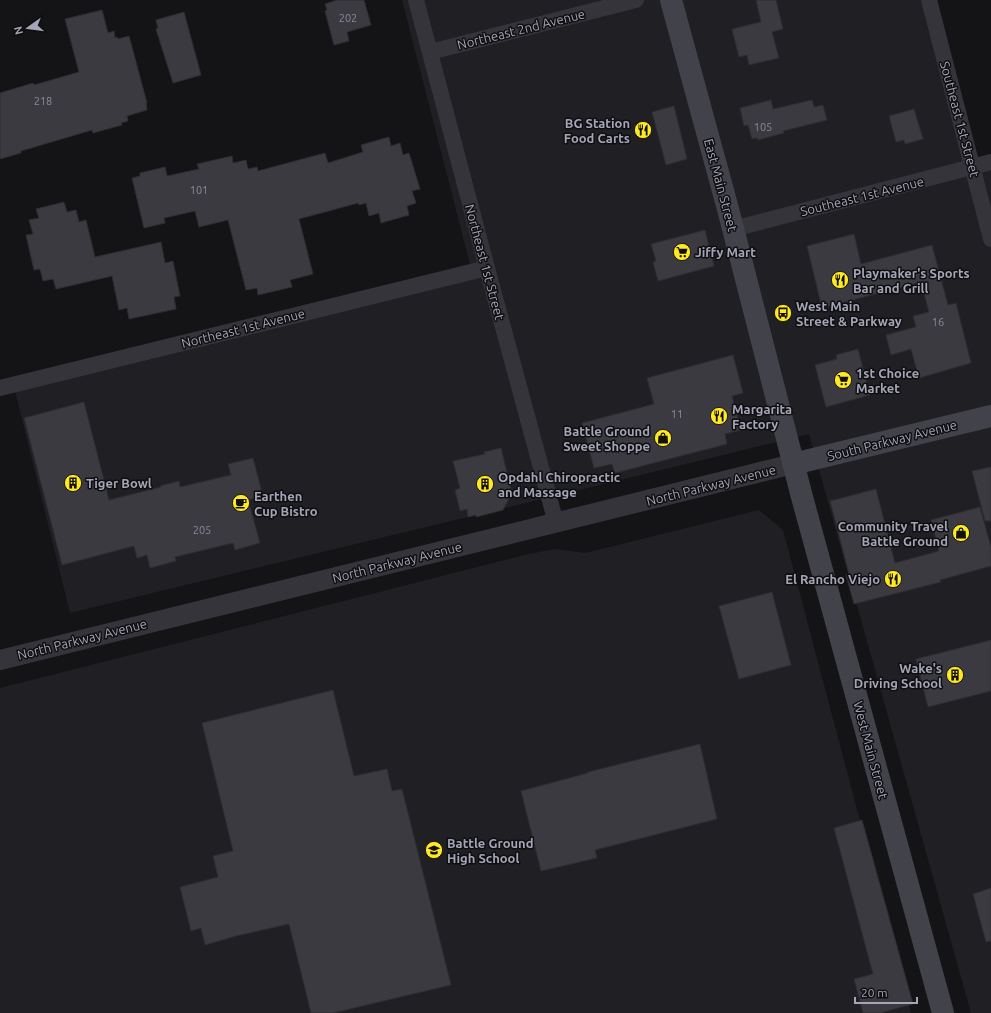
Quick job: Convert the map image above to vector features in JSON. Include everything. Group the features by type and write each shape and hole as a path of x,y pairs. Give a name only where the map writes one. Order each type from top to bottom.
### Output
{"main road":[{"name":"East Main Street","path":"671,0 733,229 793,464"},
{"name":"South Parkway Avenue","path":"793,464 991,416"},
{"name":"West Main Street","path":"793,464 944,1013"}],"street":[{"name":"Northeast 1st Street","path":"416,0 556,523"},
{"name":"Northeast 2nd Avenue","path":"430,52 636,0"},
{"name":"Southeast 1st Street","path":"928,0 991,239"},
{"name":"Southeast 1st Avenue","path":"733,229 991,162"},
{"name":"Northeast 1st Avenue","path":"0,388 487,268"},
{"name":"North Parkway Avenue","path":"0,660 793,464"}],"shaded area":[{"path":"402,0 935,0 975,160 991,157 991,1013 971,1013 809,434 70,613 15,391 473,276"},
{"name":"Battle Ground High School","path":"759,510 783,530 911,1013 0,1013 0,688 529,554 555,549 585,553"}],"building":[{"path":"337,0 364,0 371,25 347,32 349,41 334,45 325,11 327,10 325,4"},
{"path":"756,0 776,0 783,29 772,32 779,58 749,65 747,55 739,57 732,29 761,22"},
{"path":"102,10 108,33 114,31 115,38 117,37 118,39 129,36 147,103 147,110 127,116 128,121 121,123 122,125 93,133 92,130 21,151 21,153 0,159 0,93 79,72 65,19"},
{"path":"184,12 201,75 173,83 156,29 158,28 156,20"},
{"path":"771,100 773,109 812,100 814,107 823,105 827,120 783,131 784,133 758,140 757,138 752,139 748,125 744,126 740,108"},
{"path":"674,106 687,159 666,165 652,112"},
{"path":"914,109 923,139 905,144 904,140 896,142 889,116"},
{"path":"389,137 391,146 400,143 403,155 409,153 420,189 412,191 416,203 407,206 409,215 381,223 379,213 369,216 366,203 359,205 358,203 299,219 313,274 290,280 292,287 258,295 257,288 246,290 228,220 199,227 195,211 164,218 165,223 144,228 132,178 140,176 140,173 165,167 167,176 199,169 197,164 232,156 233,163 246,160 248,169 257,167 258,171 325,153 328,163 363,152 361,145"},
{"path":"64,202 67,212 76,210 79,222 86,220 95,257 161,242 165,263 173,261 180,296 174,297 176,309 129,319 127,308 119,310 112,276 56,289 53,279 43,281 40,269 34,270 26,235 33,234 29,220 39,218 36,209"},
{"name":"Jiffy Mart","path":"705,230 714,266 658,281 653,262 656,261 651,244"},
{"path":"854,234 861,264 932,245 948,305 956,303 971,363 919,378 911,349 891,355 886,335 916,327 913,316 929,312 921,282 822,308 807,246"},
{"name":"1st Choice Market","path":"858,349 870,395 826,407 815,365 837,359 836,355"},
{"path":"733,355 743,393 732,396 741,430 725,434 727,444 615,473 612,464 594,468 582,423 654,404 647,378"},
{"path":"84,402 109,500 179,481 180,487 231,475 228,464 253,458 263,496 248,500 260,543 235,550 233,543 175,557 176,561 150,568 147,555 137,558 134,546 62,565 24,418"},
{"name":"Opdahl Chiropractic and Massage","path":"501,448 512,493 503,510 476,517 476,515 468,517 467,509 460,511 455,490 460,488 453,461 485,454 484,452"},
{"path":"991,467 991,521 985,521 972,471"},
{"path":"876,489 895,563 939,551 931,520 980,507 991,547 991,566 940,580 941,582 854,604 846,575 849,574 830,501"},
{"path":"772,592 791,665 739,679 719,606"},
{"name":"Wake's Driving School","path":"991,640 991,691 928,707 916,659"},
{"path":"333,690 354,776 387,769 392,791 402,789 451,985 333,1013 311,1013 289,924 236,936 205,945 201,928 191,931 180,887 218,877 213,856 233,851 202,723"},
{"path":"700,744 717,819 595,850 597,858 541,871 521,791 588,772"},
{"path":"862,820 913,1004 880,1013 863,1013 854,979 873,974 834,828"},
{"path":"991,888 991,941 986,942 973,894"}],"place":[{"name":"BG Station Food Carts","path":"643,130"},
{"name":"Jiffy Mart","path":"682,252"},
{"name":"Playmaker's Sports Bar and Grill","path":"840,280"},
{"name":"West Main Street & Parkway","path":"783,313"},
{"name":"1st Choice Market","path":"843,380"},
{"name":"Margarita Factory","path":"719,416"},
{"name":"Battle Ground Sweet Shoppe","path":"663,438"},
{"name":"Tiger Bowl","path":"73,483"},
{"name":"Opdahl Chiropractic and Massage","path":"485,484"},
{"name":"Earthen Cup Bistro","path":"241,503"},
{"name":"Community Travel Battle Ground","path":"961,533"},
{"name":"El Rancho Viejo","path":"893,579"},
{"name":"Wake's Driving School","path":"955,675"},
{"name":"Battle Ground High School","path":"434,850"}]}
